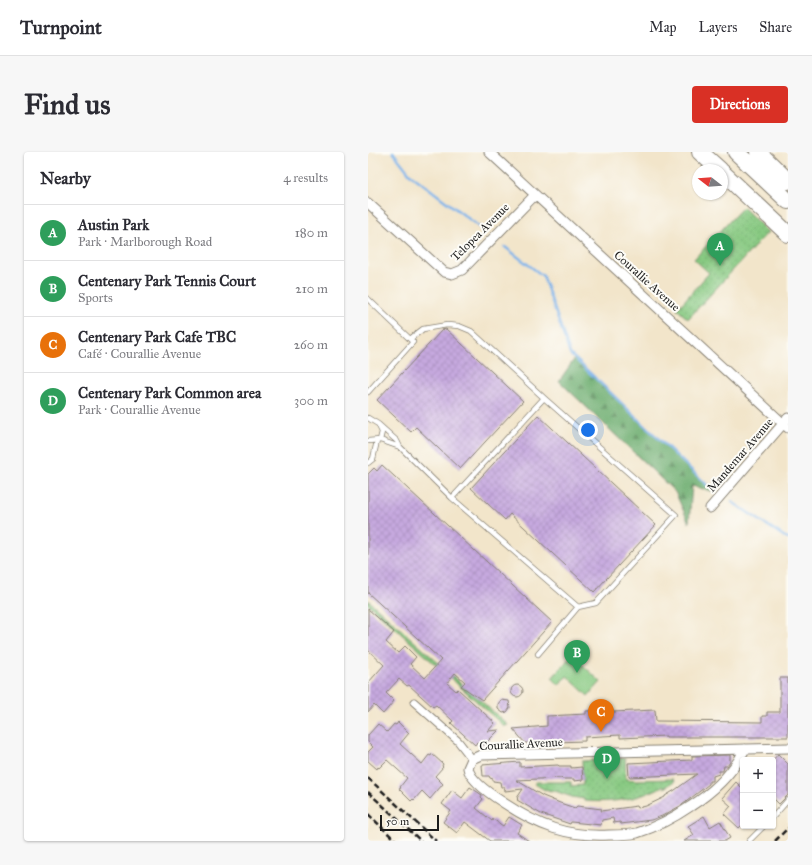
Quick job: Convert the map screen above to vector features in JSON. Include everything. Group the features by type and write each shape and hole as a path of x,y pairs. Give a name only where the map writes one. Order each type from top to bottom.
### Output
{"highway":[{"path":"700,152 713,164"},
{"path":"736,152 788,201"},
{"path":"758,152 788,181"},
{"path":"728,178 788,234"}],"street":[{"name":"Courallie Avenue","path":"489,152 786,423"},
{"name":"Telopea Avenue","path":"368,202 444,272 452,274 462,270 535,195"},
{"name":"Mandemar Avenue","path":"710,508 786,423"},
{"path":"414,702 458,742 472,759"},
{"name":"Courallie Avenue","path":"744,749 733,768 713,790 699,801 663,822 636,833 614,835 594,836 572,833 549,827 529,819 495,797 471,776 468,768 472,759 481,756 744,749 788,748"}],"lane":[{"path":"368,300 413,342 368,392"},
{"path":"410,339 423,329 448,325 459,326 471,331 544,398 676,514 596,603 578,607 538,654"},
{"path":"452,498 544,398"},
{"path":"368,418 397,441 400,447 452,498 578,607"},
{"path":"368,464 373,459 382,432 379,426"},
{"path":"368,441 379,441 400,447"},
{"path":"776,814 788,800"},
{"path":"749,841 761,829"}],"green space":[{"path":"743,207 768,232 688,319 677,309 709,273 694,259"},
{"path":"575,358 715,492 692,486 689,523 675,492 559,381"},
{"path":"368,600 508,725 504,726 368,604"},
{"path":"572,655 601,682 588,696 567,676 559,685 552,678"},
{"path":"625,758 626,779 673,779 674,782 664,788 663,786 644,795 615,801 584,801 584,799 572,797 552,790 545,790 535,784 535,782 571,782 571,786 583,785 582,761"}],"building":[{"path":"446,329 523,401 460,469 416,427 411,432 377,400 442,330"},
{"path":"538,415 656,525 594,592 510,514 505,520 471,488"},
{"path":"382,465 552,622 482,700 461,686 465,682 455,673 447,683 456,691 458,689 495,723 488,731 499,730 484,745 481,743 480,745 477,742 475,745 451,723 453,721 436,705 433,707 409,685 407,686 399,679 386,693 394,701 383,714 374,705 368,712 368,683 384,665 368,650 368,609 394,632 386,642 398,653 405,646 416,657 410,664 425,678 441,660 368,593 368,474 374,468 377,471"},
{"path":"780,678 788,678 788,737 666,736 620,738 620,735 585,737 585,741 525,743 513,729 547,726 547,716 586,714 586,711 613,710 613,712 655,710 656,721 762,722 762,716 767,716 767,712 780,712"},
{"path":"515,685 519,685 523,691 519,697 515,697 511,693 511,689"},
{"path":"501,700 509,701 510,708 507,712 503,713 498,709 498,704"},
{"path":"398,722 409,733 400,744 422,764 429,755 431,756 432,754 443,764 443,767 435,776 443,784 430,799 422,791 414,800 413,799 411,801 399,789 407,778 387,760 377,769 368,761 368,752 373,747 368,742 368,735 378,724 387,732 394,724 396,725"},
{"path":"778,754 788,764 788,795 779,804 776,801 776,757"},
{"path":"730,755 730,762 727,766 724,766 723,771 719,771 719,774 713,776 713,781 709,781 709,784 682,805 662,816 651,820 621,824 620,822 614,823 613,818 602,820 601,825 571,822 570,824 541,814 517,800 523,789 505,791 504,787 501,787 500,782 493,781 493,779 489,776 483,776 482,765 520,762 520,767 558,765 571,766 571,768 582,767 583,780 574,781 574,779 561,778 516,780 543,796 560,803 575,808 577,806 602,809 601,811 646,806 665,797 697,774 629,777 628,763 692,760 692,756"},
{"path":"736,782 740,786 739,828 724,814 731,806 722,798"},
{"path":"470,787 482,795 481,797 483,799 476,808 492,821 493,819 503,826 509,817 522,825 517,833 529,841 490,841 465,822 457,833 443,822 451,811 442,804 452,790 462,798"},
{"path":"704,816 710,827 720,821 730,838 725,841 684,841 694,835 688,826"}],"waterway":[{"path":"393,152 410,174 486,232"},
{"path":"505,247 543,276 570,354 707,485"},
{"path":"732,502 788,539"}],"railway":[{"path":"368,778 436,841"},
{"path":"368,792 421,841"},
{"path":"368,814 396,841"},
{"path":"775,841 788,828"}],"place":[{"name":"Austin Park","path":"720,266"},
{"name":"Centenary Park Tennis Court","path":"577,673"},
{"name":"Centenary Park Cafe TBC","path":"601,732"},
{"name":"Centenary Park Common area","path":"607,779"}]}
